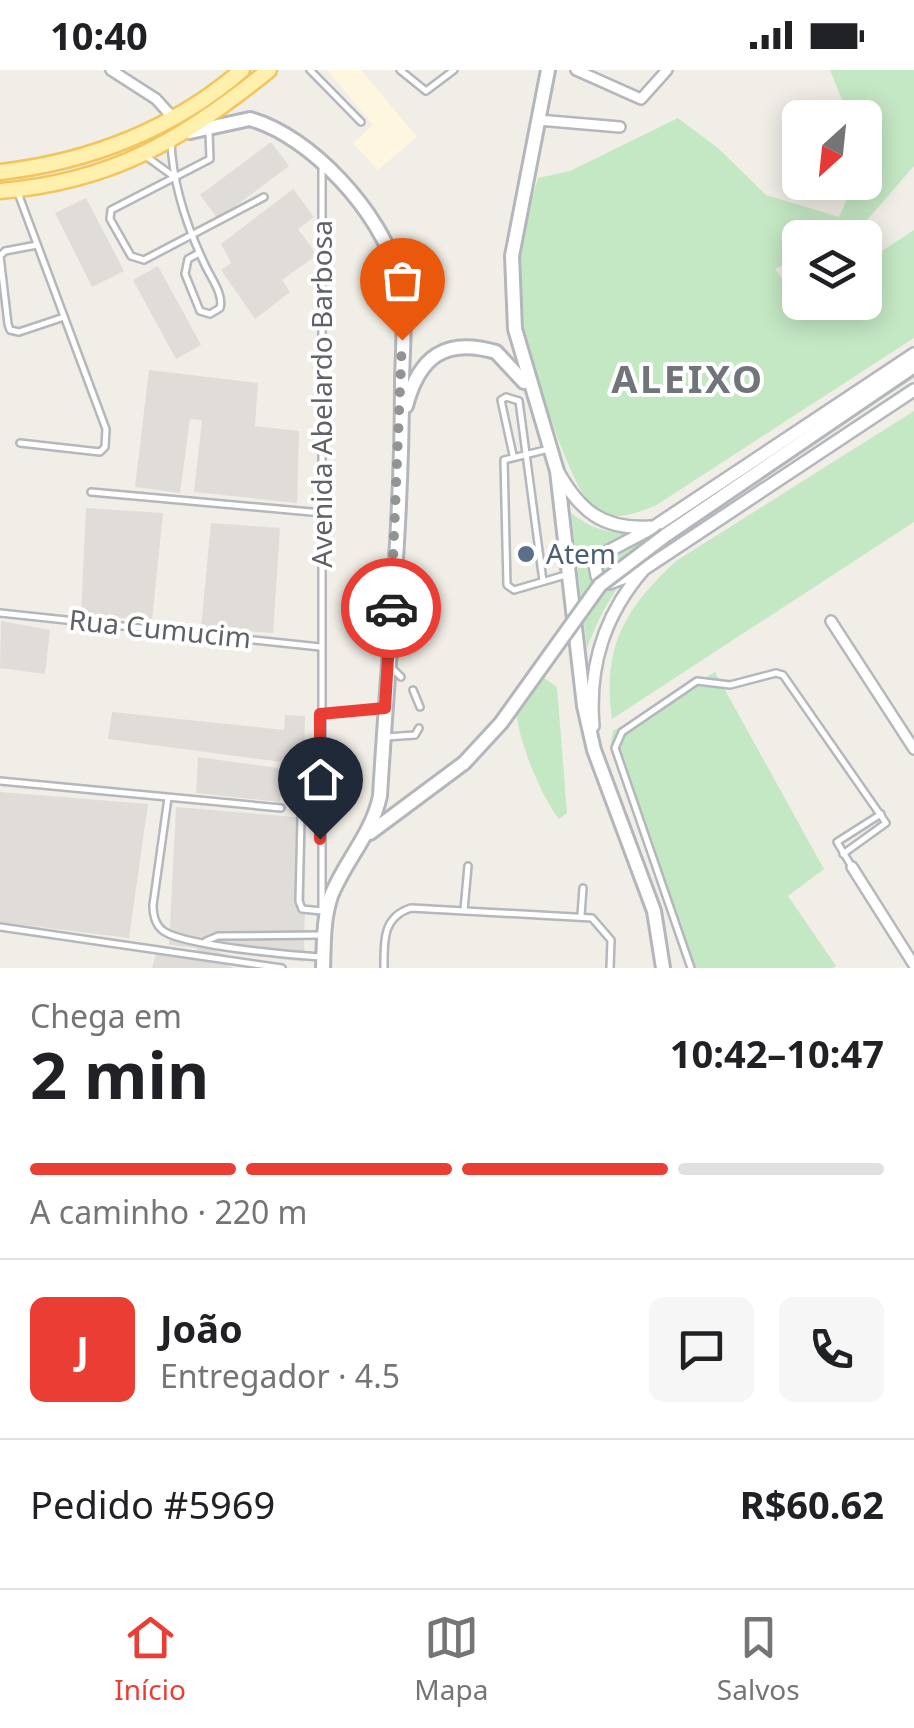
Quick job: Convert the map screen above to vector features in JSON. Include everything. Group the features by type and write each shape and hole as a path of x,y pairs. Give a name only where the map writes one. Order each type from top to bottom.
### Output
{"main road":[{"path":"0,172 79,157 174,119 242,70"},
{"path":"0,191 106,169 144,154 190,132 270,70"},
{"path":"545,72 511,280 515,328 558,471 584,706 594,750 654,911 664,968"},
{"path":"190,132 244,118 257,121 322,163 372,218 398,275 403,314 402,424 380,796 364,840 333,892 323,924 323,962"},
{"path":"402,424 418,371 430,358 453,348 496,352 516,368 533,397"},
{"path":"364,840 407,801 464,763 501,723 600,585 660,531 914,366"}],"street":[{"path":"110,70 131,74 174,119"},
{"path":"576,70 636,98 646,96 667,70"},
{"path":"538,120 620,126"},
{"path":"914,354 660,531 605,553 595,564 598,576 609,584 644,569 914,390"},
{"path":"558,471 573,498 590,515 627,528 660,531"},
{"path":"594,750 594,664 610,618 644,569"},
{"path":"831,621 914,749"},
{"path":"852,867 914,965"}],"lane":[{"path":"310,70 361,122"},
{"path":"400,70 426,91 454,70"},
{"path":"209,128 213,149 210,159 111,210 110,218 136,260 193,236 264,197"},
{"path":"171,141 174,177 193,236 222,299 220,308 210,314 200,311 185,274 188,259 199,253"},
{"path":"144,154 174,177"},
{"name":"Avenida Abelardo Barbosa","path":"322,163 323,924"},
{"path":"18,190 106,430 105,448 100,452 20,442"},
{"path":"37,245 5,251 0,256 10,330 19,332 64,317"},
{"path":"513,455 501,400 506,397 519,401 543,582"},
{"path":"550,448 504,460 507,585 514,590 572,573"},
{"path":"91,492 322,514"},
{"name":"Rua Cumucim","path":"0,613 320,648"},
{"path":"388,664 401,677"},
{"path":"692,968 615,748 622,732 697,681 730,685 776,672 790,680 880,814 884,826 843,854"},
{"path":"414,690 420,706"},
{"path":"320,714 385,708"},
{"path":"384,737 414,735 419,728"},
{"path":"206,941 218,936 306,938 323,924 298,901 302,778"},
{"path":"0,781 280,808"},
{"path":"168,798 153,918 163,931 304,955 323,962"},
{"path":"852,867 838,841 880,814"},
{"path":"464,910 468,866"},
{"path":"581,915 583,888"},
{"path":"384,968 384,936 393,916 411,908 592,918 608,932 610,968"},
{"path":"0,927 282,968"},
{"path":"304,955 306,938"}],"shaded area":[{"path":"327,70 361,70 417,137 378,170 353,143 373,125"},
{"path":"271,142 289,166 218,219 200,195"},
{"path":"293,189 314,217 298,229 317,255 282,280 290,292 255,319 221,270 231,263 221,244"},
{"path":"86,198 124,271 92,287 55,213"},
{"path":"158,266 201,345 176,359 133,280"},
{"path":"149,370 258,383 255,426 299,431 297,503 194,492 202,420 190,419 180,493 135,487"},
{"path":"86,508 163,513 152,620 81,615"},
{"path":"211,523 280,528 273,633 201,628"},
{"path":"1,621 50,630 45,674 0,668"},
{"path":"112,712 284,730 285,715 305,716 304,765 108,739"},
{"path":"198,757 284,769 280,802 196,793"},
{"path":"0,792 148,804 129,938 0,922"},
{"path":"176,807 306,818 304,962 215,951 227,955 225,964 234,968 152,968 157,951 196,958 197,948 169,945"}],"green space":[{"path":"830,70 914,70 914,166 867,220 782,220 782,266 775,269 782,278 782,320 882,320 882,251 914,230 914,338 655,506 619,516 597,511 586,499 562,448 523,324 521,257 538,178 570,171 678,118 718,148 766,195 839,217 846,200 882,200 882,100 842,100"},
{"path":"914,358 914,378 658,545 615,592 587,649 571,513 602,530 638,533"},
{"path":"914,411 914,522 612,719 610,671 614,650 630,613 658,579 676,561"},
{"path":"715,672 824,869 788,896 836,966 833,968 689,968 610,748 613,731"},
{"path":"544,678 557,687 567,813 559,819 530,763 517,714 517,702 526,680"}],"way so far":[{"path":"391,608 402,424 402,340"}],"place":[{"name":"Atem","path":"526,554"}],"district":[{"name":"ALEIXO","path":"688,380"}],"route":[{"path":"320,839 320,714 385,708 391,608"}]}
